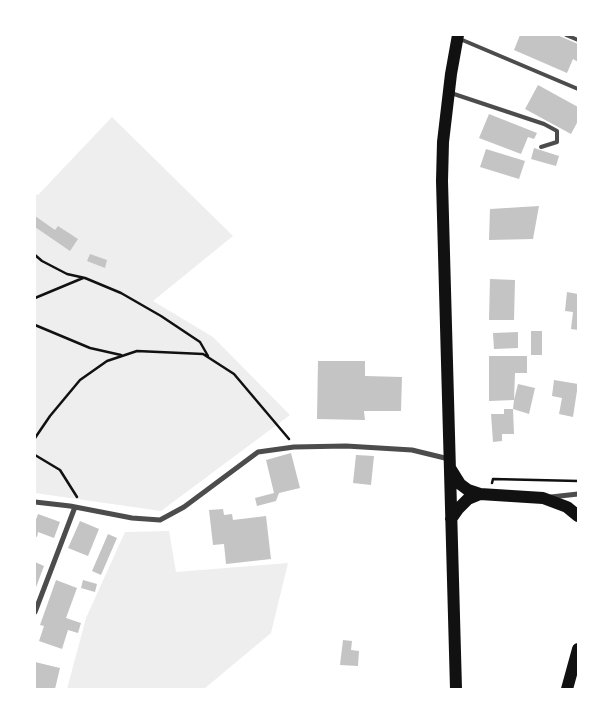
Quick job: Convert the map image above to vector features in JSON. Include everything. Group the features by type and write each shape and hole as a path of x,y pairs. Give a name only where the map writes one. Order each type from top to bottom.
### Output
{"main road":[{"path":"456,689 442,181 443,142 457,36"},
{"path":"449,462 460,484 468,490 486,494 544,498 567,507 578,516"},
{"path":"451,519 458,508 468,499 486,494"},
{"path":"567,689 578,648"}],"street":[{"path":"35,502 82,508 132,518 160,520 184,507 258,452 299,447 346,446 412,450 449,462"},
{"path":"544,498 578,494"},
{"path":"35,612 75,507"}],"lane":[{"path":"566,35 578,40"},
{"path":"457,36 578,89"},
{"path":"449,92 544,124 557,131 557,142 541,147"}],"path":[{"path":"35,255 42,261 67,274 85,278 121,293 161,316 200,342 209,358"},
{"path":"35,298 85,278"},
{"path":"35,325 90,348 123,356"},
{"path":"35,438 50,416 80,380 107,361 137,351 203,354 234,374 272,420 299,447"},
{"path":"35,455 60,470 82,508"},
{"path":"486,494 493,478 578,482"}],"shaded area":[{"path":"112,117 233,236 153,301 213,337 290,415 161,511 35,493 35,194 38,195"},
{"path":"169,531 176,572 288,563 271,633 204,689 67,689 86,618 125,532"}],"building":[{"path":"520,35 557,35 578,44 578,62 573,59 567,73 514,50"},
{"path":"538,85 578,107 578,121 571,134 525,109"},
{"path":"489,114 537,133 534,139 528,137 521,154 479,138"},
{"path":"534,148 559,156 556,166 531,159"},
{"path":"486,149 525,161 519,179 480,167"},
{"path":"539,206 533,239 489,240 490,209"},
{"path":"35,216 55,230 58,226 78,239 70,251 35,227"},
{"path":"90,254 107,260 105,268 87,261"},
{"path":"490,279 515,280 514,320 489,320"},
{"path":"567,292 578,294 578,330 571,329 573,312 565,311"},
{"path":"531,331 542,331 542,355 531,355"},
{"path":"518,332 518,348 494,349 493,333"},
{"path":"489,356 527,356 527,373 515,373 514,400 489,401"},
{"path":"318,361 365,361 365,376 402,377 401,411 364,411 365,420 317,419"},
{"path":"554,380 578,384 573,417 559,414 562,398 552,396"},
{"path":"518,384 535,388 529,414 513,409"},
{"path":"504,409 513,409 514,434 502,434 502,441 493,442 491,414 504,414"},
{"path":"291,453 300,488 279,493 276,501 257,506 255,498 274,493 266,460"},
{"path":"356,455 374,456 371,485 353,483"},
{"path":"223,509 224,515 232,514 233,520 266,516 271,559 226,564 224,544 213,545 209,510"},
{"path":"38,514 60,522 54,538 38,532 37,537 35,536 35,522"},
{"path":"80,521 99,529 88,556 68,548"},
{"path":"108,534 117,538 101,575 92,571"},
{"path":"35,562 44,566 35,590"},
{"path":"56,580 77,588 66,618 81,623 78,633 68,630 62,649 39,641 44,626 40,625"},
{"path":"83,580 97,584 95,592 81,588"},
{"path":"343,640 352,641 351,650 359,651 358,666 340,665"},
{"path":"35,662 60,668 55,689 35,689"}]}
